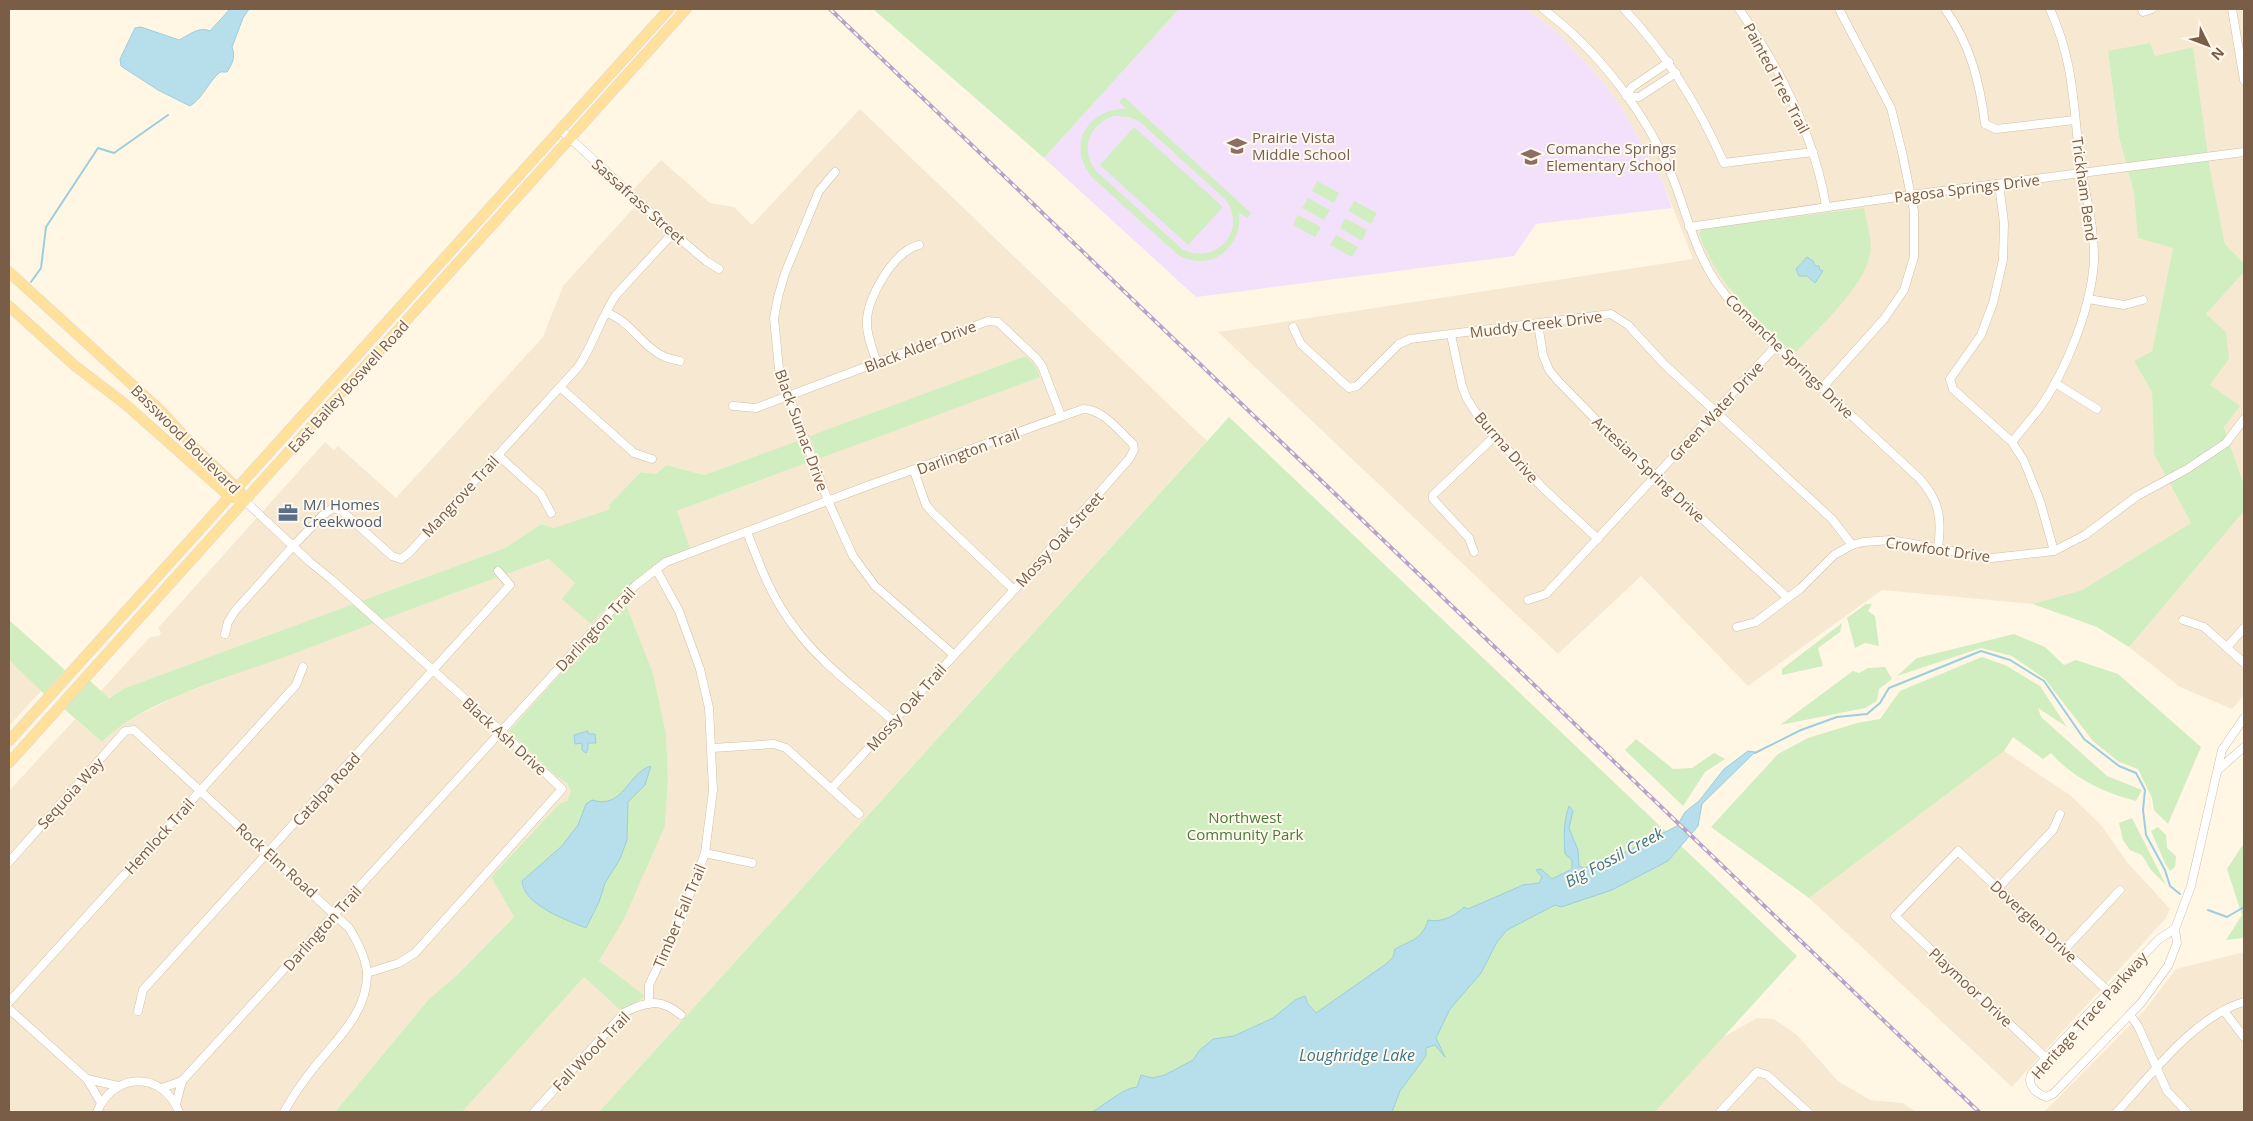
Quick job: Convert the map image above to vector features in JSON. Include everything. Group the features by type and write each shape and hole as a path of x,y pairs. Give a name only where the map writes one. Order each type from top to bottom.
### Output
{"main road":[{"name":"East Bailey Boswell Road","path":"9,741 669,9"},
{"name":"East Bailey Boswell Road","path":"9,763 686,9"},
{"name":"Basswood Boulevard","path":"9,272 158,407 201,454 238,487 245,501"},
{"name":"Basswood Boulevard","path":"9,306 78,368 125,404 230,496 245,501"},
{"path":"395,313 405,322"},
{"path":"303,414 314,424"}],"street":[{"name":"Comanche Springs Drive","path":"1543,9 1567,28 1594,55 1626,96 1666,164 1704,262 1722,291 1743,315 1919,478 1930,491 1937,505 1941,520 1938,548"},
{"path":"1624,9 1676,73 1711,134 1724,163 1813,152"},
{"name":"Painted Tree Trail","path":"1739,9 1781,79 1805,129 1822,182 1826,206"},
{"path":"1822,388 1884,320 1904,290 1914,257 1914,211 1891,108 1839,9"},
{"path":"1946,9 1953,19 1973,62 1981,90 1985,124 1996,129 2075,120"},
{"name":"Trickham Bend","path":"2012,442 2039,409 2055,383 2073,344 2088,299 2094,261 2091,217 2081,174 2072,82 2067,54 2050,9"},
{"path":"2142,9 2143,12 2152,9"},
{"path":"2232,9 2244,80"},
{"path":"1668,62 1632,87 1626,96 1639,97 1676,73"},
{"name":"Sassafrass Street","path":"560,129 673,233 706,261 719,269"},
{"name":"Pagosa Springs Drive","path":"1690,227 1911,194 2244,152"},
{"name":"Black Sumac Drive","path":"835,172 819,191 785,273 778,297 774,318 779,369 828,501 853,556 875,586 954,655"},
{"path":"1999,184 2004,223 2003,260 1993,303 1981,335 1950,379 1952,389 2012,442 2024,461 2040,501 2054,551"},
{"name":"Mangrove Trail","path":"225,634 228,622 235,611 322,515 333,508 342,511 392,556 400,559 409,553 579,366 589,351 616,295 673,233"},
{"path":"876,363 867,327 870,304 876,288 896,260 909,247 918,245"},
{"path":"2088,299 2124,305 2143,300"},
{"path":"607,313 625,322 664,357 680,361"},
{"name":"Muddy Creek Drive","path":"1293,327 1301,344 1349,388 1357,386 1399,344 1410,339 1611,314 1628,326 1665,365 1832,519 1852,545"},
{"name":"Black Alder Drive","path":"734,406 756,408 988,321 998,322 1042,366 1061,416"},
{"name":"Artesian Spring Drive","path":"1538,324 1543,356 1554,376 1604,429 1788,598"},
{"name":"Burma Drive","path":"1451,335 1458,373 1467,398 1482,422 1548,493 1598,539"},
{"name":"Green Water Drive","path":"1528,600 1546,594 1776,346"},
{"path":"2055,383 2098,409"},
{"path":"560,387 634,452 652,459"},
{"name":"Darlington Trail","path":"176,1104 182,1081 626,595 656,568 666,562 828,501 1083,409 1092,408 1099,412 1133,444 1134,450"},
{"name":"Crowfoot Drive","path":"1737,627 1756,622 1805,584 1827,560 1852,545 1881,540 1992,558 2054,551 2085,535 2137,496 2187,469 2226,443 2244,419"},
{"path":"1474,552 1470,538 1433,499 1433,495 1495,436"},
{"name":"Mossy Oak Street","path":"981,624 1014,590 1129,459 1134,450"},
{"path":"498,456 541,494 551,513"},
{"path":"914,471 926,505 1014,590"},
{"name":"Black Ash Drive","path":"245,501 501,731 562,789 415,953 399,963 367,973"},
{"path":"747,532 764,579 794,628 816,653 893,721"},
{"name":"Timber Fall Trail","path":"649,1004 649,985 683,913 705,853 713,790 709,708 700,669 679,611 656,568"},
{"name":"Catalpa Road","path":"138,1011 143,990 510,585 498,571"},
{"path":"2183,620 2204,627 2244,662"},
{"name":"Mossy Oak Trail","path":"831,789 981,624"},
{"path":"2227,647 2244,628"},
{"name":"Hemlock Trail","path":"9,1002 296,685 302,667"},
{"name":"Heritage Trace Parkway","path":"2175,929 2159,939 2032,1073 2029,1080 2033,1088 2046,1097 2053,1094 2130,1014 2168,966 2177,943 2175,929 2191,886 2222,750 2244,718"},
{"name":"Rock Elm Road","path":"134,730 335,913 349,928 357,942 367,973 363,997 355,1017 295,1092 284,1112"},
{"name":"Sequoia Way","path":"9,862 125,731 134,730"},
{"path":"712,748 774,744 786,748 859,814"},
{"path":"2218,770 2244,747"},
{"path":"1999,887 2053,830 2060,814"},
{"name":"Doverglen Drive","path":"1896,916 1958,850 2109,992"},
{"path":"705,853 752,863"},
{"path":"2064,950 2120,890"},
{"name":"Playmoor Drive","path":"1896,916 2046,1058"},
{"path":"2117,1112 2188,1035 2231,1006 2244,1002"},
{"name":"Fall Wood Trail","path":"534,1112 625,1012 642,1004 670,1005 682,1015"},
{"path":"9,1009 87,1079 101,1103"},
{"path":"2224,1011 2244,1037"},
{"path":"2130,1014 2138,1026 2167,1091 2187,1112"},
{"path":"1720,1112 1757,1072 1767,1075 1808,1112"},
{"path":"87,1079 118,1086 140,1081 162,1088 176,1104 179,1112"},
{"name":"Darlington Trail","path":"162,1088 182,1081"},
{"path":"97,1112 107,1095 118,1086"}],"shaded area":[{"name":"Prairie Vista Middle School","path":"1179,9 1527,9 1560,35 1606,85 1623,110 1662,180 1672,208 1536,224 1514,256 1196,297 1044,158"},
{"path":"1527,9 2244,9 2244,263 2225,244 2210,169 2193,47 2155,56 2108,51 2119,137 2134,193 2137,213 2173,248 2152,351 2134,361 2152,392 2154,454 2191,523 2082,590 2033,604 1882,590 1748,686 1641,576 1558,654 1218,332 1693,259 1662,180 1623,110 1606,85 1560,35"},
{"path":"860,109 1207,441 599,1112 463,1111 584,977 620,1010 599,961 624,918 665,826 668,779 666,733 653,673 625,603 509,730 557,777 567,783 571,791 567,801 560,803 491,877 514,917 456,976 429,999 335,1112 9,1112 9,791 75,719 102,742 114,730 179,695 550,559 575,583 563,599 591,624 631,582 667,557 689,548 677,511 809,462 800,440 704,475 667,465 656,474 641,472 610,509 554,528 541,524 505,548 125,688 108,698 101,691 150,637 159,636 161,633 158,628 325,442 334,450 338,446 396,498 543,337 563,286 639,202 630,193 661,160 710,203 734,207 752,225"},
{"path":"2244,272 2244,485 2210,385 2229,359 2206,314"},
{"path":"2244,511 2244,695 2232,709 2180,687 2129,647"},
{"path":"9,660 41,691 9,726"},
{"path":"2004,751 2070,795 2101,825 2127,862 2170,909 2166,918 2012,1087 1809,898"},
{"path":"2244,952 2244,1112 2044,1112 2144,1011 2176,969"},
{"path":"1757,1018 1774,1019 1797,1035 1838,1081 1870,1100 1903,1103 1916,1112 1655,1112 1723,1037"}],"green space":[{"path":"873,9 1179,9 1044,158"},
{"path":"2150,43 2155,56 2193,47 2210,169 2225,244 2244,263 2244,272 2206,314 2226,332 2229,359 2210,385 2240,406 2224,427 2244,485 2244,511 2129,647 2097,627 2033,604 2082,590 2191,523 2154,454 2152,392 2134,361 2152,351 2173,248 2138,238 2134,193 2119,137 2108,51"},
{"path":"1124,97 1251,213 1247,218 1239,212 1239,225 1236,236 1222,254 1213,259 1202,261 1190,260 1178,255 1094,179 1085,167 1081,155 1081,143 1084,132 1100,115 1112,110 1126,109 1119,102","holes":["1114,116 1129,117 1139,121 1226,200 1232,212 1233,223 1225,243 1216,250 1206,253 1194,253 1182,249 1095,170 1088,154 1088,146 1093,131 1098,125"]},
{"path":"1134,127 1223,207 1188,245 1100,165"},
{"path":"1317,181 1339,193 1334,203 1312,191"},
{"path":"1308,198 1330,210 1324,220 1302,208"},
{"path":"1354,201 1377,213 1371,224 1349,211"},
{"path":"1864,208 1871,243 1866,267 1850,294 1794,354 1739,300 1727,285 1707,253 1699,234 1702,229 1706,228"},
{"path":"1298,215 1321,227 1315,237 1293,225"},
{"path":"1345,218 1367,230 1362,241 1340,228"},
{"path":"1336,235 1358,247 1352,257 1330,245"},
{"path":"1026,356 1036,367 1040,377 818,459 810,436"},
{"name":"Northwest Community Park","path":"1229,417 1797,956 1655,1112 599,1112"},
{"path":"800,440 809,462 677,511 690,548 647,571 591,624 562,599 575,583 549,559 187,692 139,715 102,742 63,708 89,680 109,698 125,688 505,548 541,524 554,528 610,509 609,505 641,472 656,474 667,465 704,475"},
{"path":"625,602 653,673 666,733 668,779 665,826 624,919 599,961 644,995 642,999 620,1010 584,977 464,1112 335,1112 429,999 456,976 514,917 491,877 560,803 567,801 571,791 567,783 557,777 509,731"},
{"path":"1866,604 1872,604 1868,611 1875,616 1879,646 1865,643 1855,648 1847,618"},
{"path":"9,620 65,670 44,694 9,660"},
{"path":"1842,623 1840,632 1818,648 1823,666 1782,675 1782,669"},
{"path":"2014,634 2045,647 2064,665 2076,660 2118,674 2201,747 2168,824 2154,810 2152,798 2138,769 2119,762 2093,741 2045,679 2012,656 1981,648 1897,676 1917,658"},
{"path":"1982,657 2005,665 2040,686 2067,727 2038,708 2041,717 2107,776 2142,790 2136,801 2112,794 2079,777 2051,753 2043,759 2013,737 2004,751 1809,898 1711,827 1778,754 1808,738 1857,723 1880,719 1900,691"},
{"path":"1885,667 1892,679 1879,689 1877,701 1865,708 1780,725 1853,671 1859,673 1868,668"},
{"path":"1636,739 1673,769 1692,768 1714,753 1725,759 1705,772 1683,806 1625,750"},
{"path":"2132,818 2166,885 2151,870 2142,855 2130,850 2123,840 2119,823"},
{"path":"2158,827 2166,835 2167,848 2176,856 2175,867 2170,871 2151,831"},
{"path":"2244,843 2244,938 2226,940 2242,915 2227,869"}],"water":[{"path":"230,9 249,9 243,18 232,47 234,54 232,63 227,72 220,72 195,103 190,106 158,90 121,66 120,59 135,28 141,27 179,40 198,30 210,31"},
{"path":"1807,257 1813,261 1815,266 1819,266 1820,270 1823,271 1815,283 1807,276 1799,276 1796,269"},
{"path":"588,731 588,734 595,734 596,743 588,743 586,753 582,750 582,743 575,744 574,735"},
{"name":"Loughridge Lake","path":"1748,751 1755,752 1702,804 1698,826 1668,861 1612,890 1561,907 1555,905 1507,930 1497,942 1481,973 1450,1009 1436,1038 1445,1057 1435,1045 1426,1048 1426,1056 1400,1091 1392,1112 1092,1112 1120,1094 1137,1087 1141,1075 1152,1078 1165,1075 1193,1060 1199,1051 1213,1039 1234,1036 1273,1018 1295,1000 1305,996 1308,1004 1316,1013 1386,964 1393,957 1395,949 1423,932 1428,920 1448,918 1464,907 1468,909 1523,885 1539,883 1542,877 1536,870 1541,869 1552,879 1572,869 1572,860 1565,854 1564,836 1569,806 1573,811 1569,828 1578,850 1579,866 1584,868 1610,860 1677,826 1685,812 1699,801 1724,769"},
{"path":"651,766 645,785 628,802 627,840 620,859 605,883 599,902 586,928 558,916 538,904 524,890 522,881 562,846 578,825 586,804 592,800 603,802 611,800 643,770"}],"waterway":[{"path":"31,282 41,268 46,227 98,148 114,153 168,115"},
{"name":"Big Fossil Creek","path":"1755,753 1801,730 1837,717 1867,714 1880,703 1889,688 1981,651 2010,660 2044,681 2084,739 2119,766 2136,773 2145,790 2143,810 2146,835 2165,870 2170,886 2180,894"},
{"name":"Big Fossil Creek","path":"2208,910 2227,917 2244,907"}],"railway":[{"path":"830,9 1979,1112"}],"place":[{"name":"Prairie Vista Middle School","path":"1237,146"},
{"name":"Comanche Springs Elementary School","path":"1531,157"},
{"name":"M/I Homes Creekwood","path":"288,513"}]}
